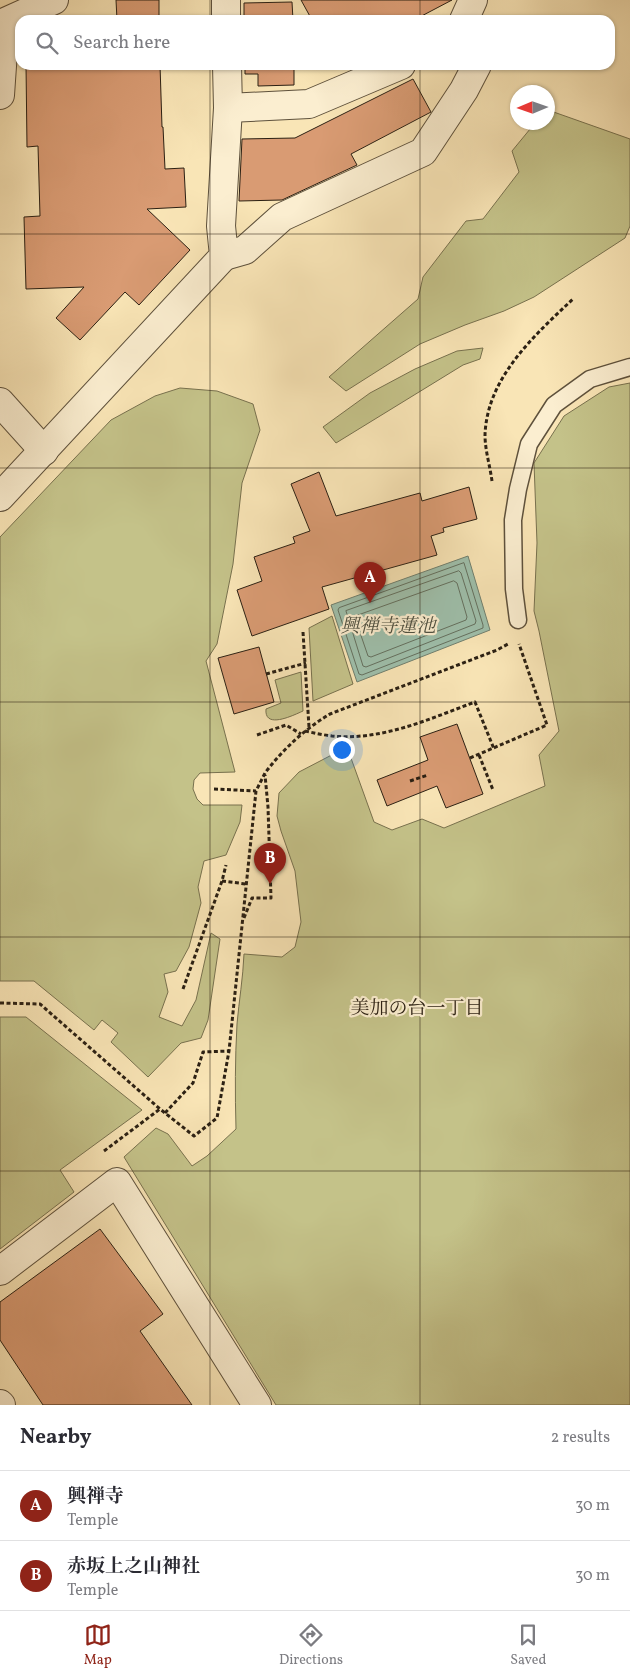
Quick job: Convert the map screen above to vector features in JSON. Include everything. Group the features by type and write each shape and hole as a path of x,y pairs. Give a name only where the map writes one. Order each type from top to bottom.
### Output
{"street":[{"path":"21,15 54,0"},
{"path":"226,0 226,15"},
{"path":"466,15 473,0"},
{"path":"0,96 5,22 15,18"},
{"path":"224,256 220,226 228,108 227,70"},
{"path":"228,108 309,104 389,70"},
{"path":"0,497 224,256 245,250 282,217 423,152 464,90 474,70"},
{"path":"0,402 44,451"},
{"path":"0,1271 117,1182 256,1405"}],"lane":[{"path":"518,620 514,589 513,520 529,444 554,404 590,379 630,367"}],"path":[{"path":"513,520 493,488 485,436 489,409 502,378 525,348 574,298"},
{"path":"303,632 309,727"},
{"path":"470,758 547,724 517,638"},
{"path":"0,1004 40,1004 160,1109 194,1136 217,1118 229,1051 256,791 265,774 301,734 330,714 497,650 511,642"},
{"path":"266,674 306,663"},
{"path":"305,731 333,736 377,734 402,729 475,702 494,749"},
{"path":"257,735 286,725 301,734"},
{"path":"479,755 494,790"},
{"path":"242,922 252,898 271,898 265,774"},
{"path":"410,781 428,775"},
{"path":"214,789 256,791"},
{"path":"183,989 226,865"},
{"path":"222,881 246,884"},
{"path":"165,1112 193,1083 202,1052 229,1051"},
{"path":"97,1157 160,1109"}],"shaded area":[{"path":"555,112 630,139 630,226 625,238 534,297 504,311 420,344 346,391 329,377 418,299 423,277 466,221 483,219 519,172 512,151 529,130 555,130"},
{"path":"483,348 480,359 463,365 336,443 323,427 370,393 415,369 457,351"},
{"path":"630,383 630,1405 276,1405 124,1157 156,1128 168,1134 192,1166 207,1156 236,1129 236,1037 244,954 282,957 295,947 301,922 295,871 277,816 279,793 299,772 347,747 374,822 392,830 422,819 444,828 545,786 539,755 559,731 534,611 537,543 534,463 564,416 609,387"},
{"path":"180,388 217,391 253,404 260,430 242,483 233,564 217,644 206,661 235,772 200,773 194,780 193,789 197,799 203,805 242,805 240,822 226,855 204,861 198,887 201,903 189,947 176,971 164,974 168,992 159,1017 182,1026 196,1000 211,933 220,939 208,1020 201,1038 181,1043 148,1077 111,1042 118,1033 102,1020 94,1030 34,981 0,981 0,537 111,420 155,396"},
{"path":"332,616 353,684 313,701 309,628"},
{"path":"301,672 303,711 280,719 270,719 266,709 281,703 275,680"},
{"path":"0,1017 26,1017 142,1110 60,1170 74,1192 0,1249"}],"water":[{"name":"興禅寺蓮池","path":"468,556 490,630 357,682 331,605"}],"building":[{"path":"116,0 159,0 159,15 117,15"},
{"path":"301,0 452,0 424,15 309,15"},
{"path":"292,2 293,15 244,15 244,3"},
{"path":"26,70 160,70 165,169 184,168 186,207 147,209 190,250 139,305 125,292 80,340 56,318 84,287 26,289 24,217 40,216 38,146 27,147"},
{"path":"245,70 294,70 294,85 258,86 258,74 245,74"},
{"path":"413,79 431,112 351,154 357,165 282,200 239,201 242,139 295,138"},
{"path":"319,472 336,516 420,493 422,501 469,487 477,519 443,528 444,532 431,536 437,555 322,587 329,609 252,636 237,590 262,581 254,557 295,543 293,537 310,531 291,484"},
{"path":"259,647 274,702 234,714 218,658"},
{"path":"457,724 483,794 446,808 437,786 387,806 377,780 428,760 420,737"},
{"path":"100,1229 163,1314 140,1331 192,1405 43,1405 0,1340 0,1302"}],"place":[{"name":"興禅寺","path":"370,603"},
{"name":"赤坂上之山神社","path":"270,884"}],"district":[{"name":"美加の台一丁目","path":"417,1009"}]}
